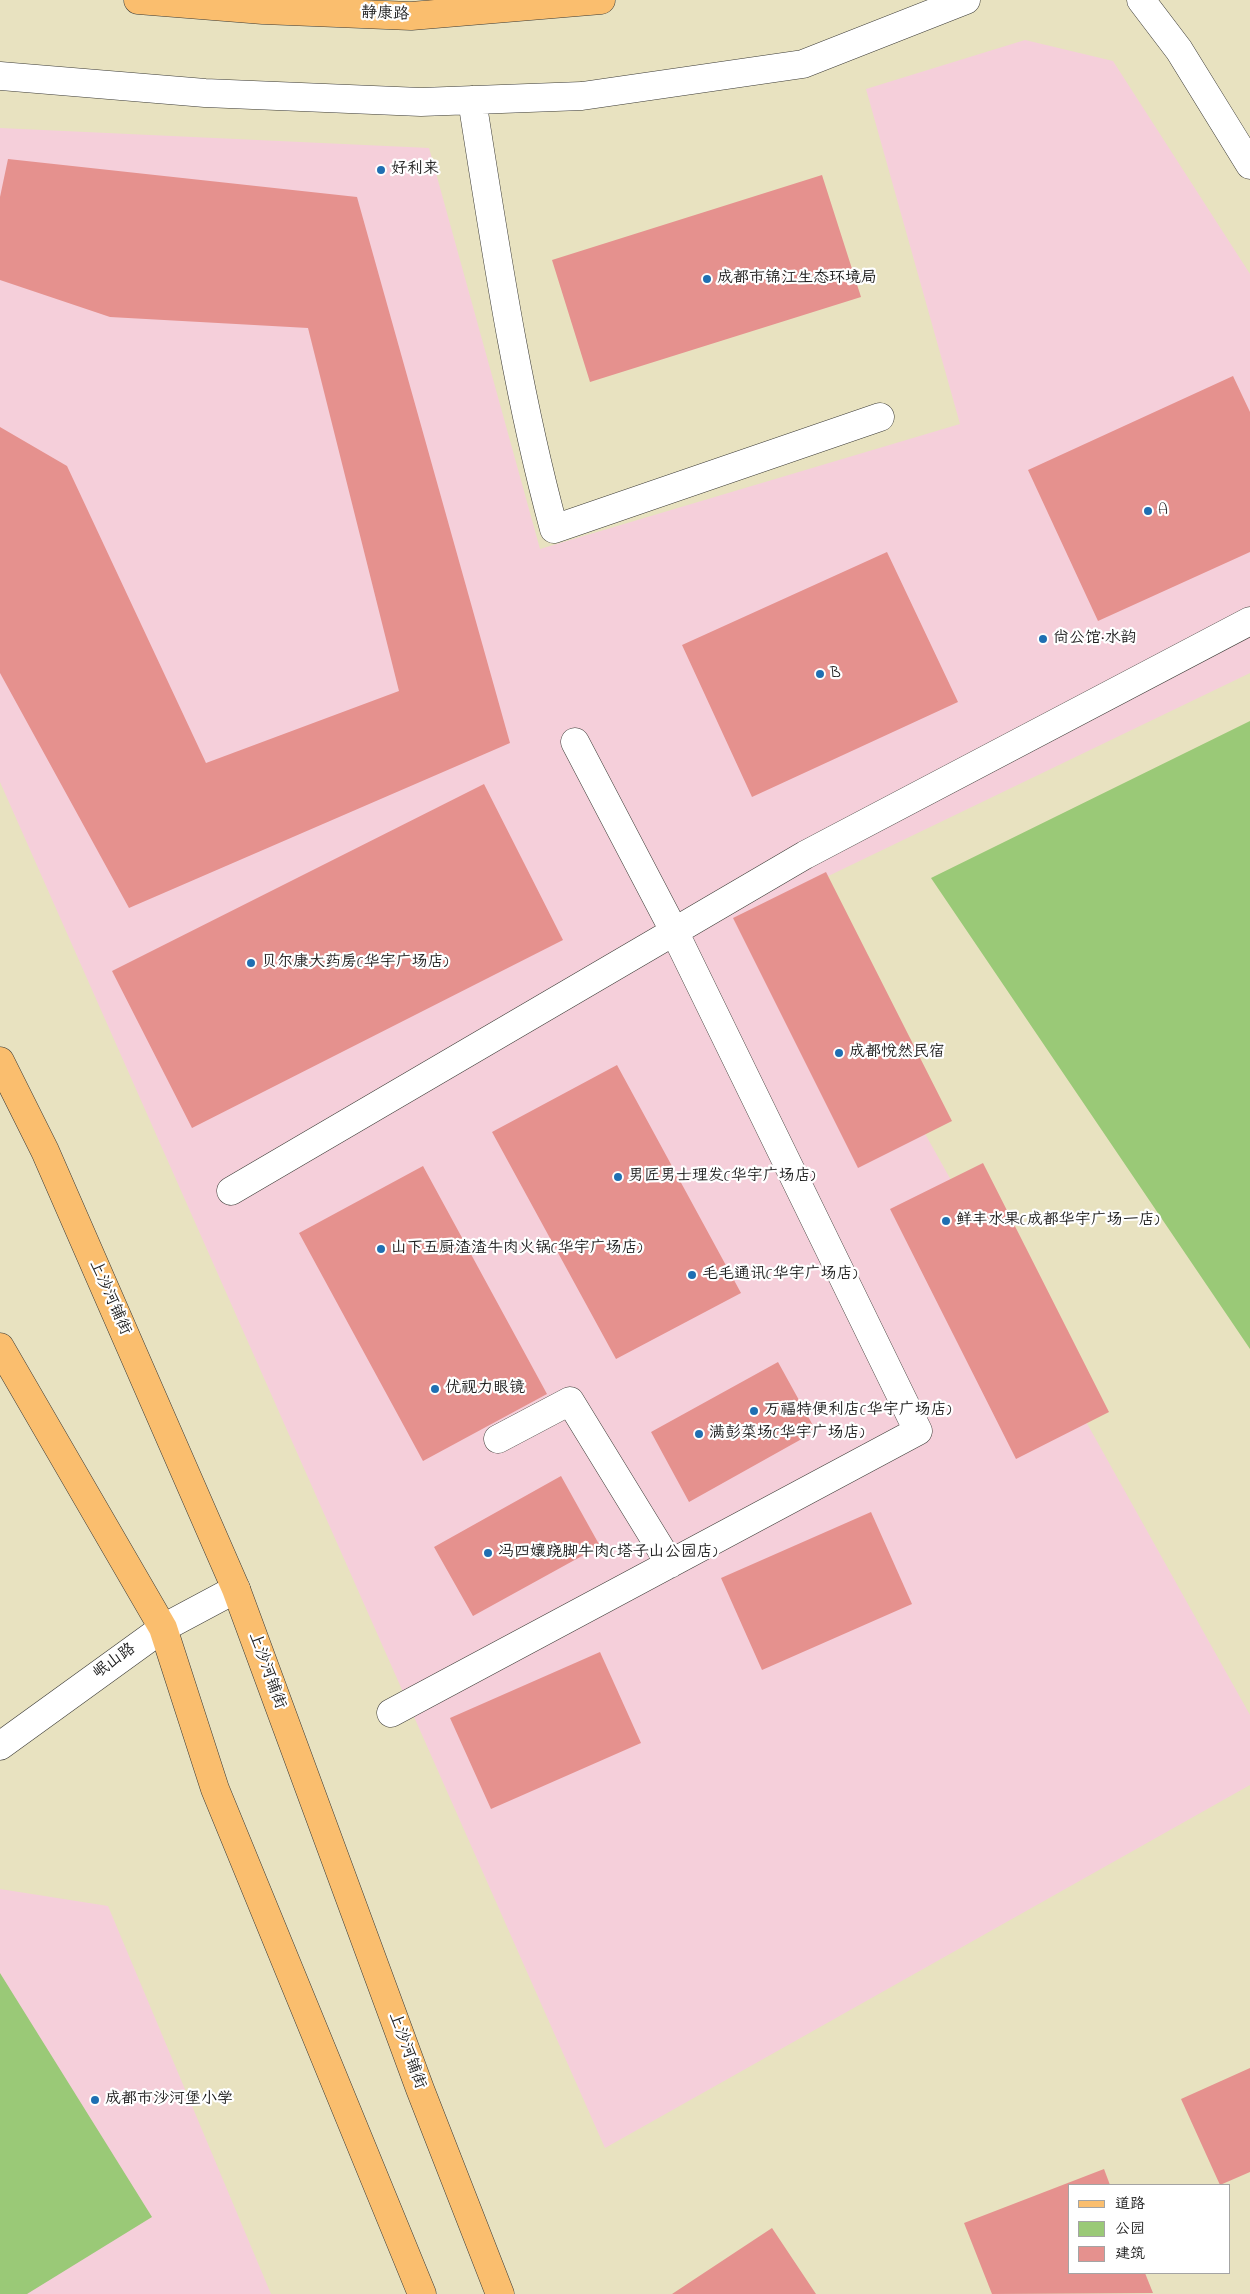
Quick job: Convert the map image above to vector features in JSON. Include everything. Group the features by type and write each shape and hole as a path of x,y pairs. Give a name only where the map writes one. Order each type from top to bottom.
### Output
{"main road":[{"name":"静康路","path":"138,0 263,10 411,16 601,0"},
{"name":"上沙河铺街","path":"0,1062 45,1151 236,1589 420,2089 500,2294"},
{"path":"0,1348 163,1628 215,1789 422,2294"}],"street":[{"path":"0,76 205,93 420,102 582,96 803,64 966,0"},
{"path":"1141,0 1178,50 1250,165"},
{"path":"472,100 497,260 534,456 554,529 880,417"},
{"path":"231,1191 805,855 1250,621"},
{"path":"391,1713 918,1431 674,932 575,742"},
{"path":"498,1439 570,1401 670,1564"},
{"name":"岷山路","path":"0,1746 163,1628 236,1589"}],"shaded area":[{"path":"1025,40 1113,61 1250,274 1250,673 791,894 1250,1715 1250,1785 605,2148 0,782 0,128 429,148 540,549 960,424 866,89"},
{"name":"成都市沙河堡小学","path":"0,1889 108,1906 271,2294 0,2294"}],"green space":[{"path":"1250,721 1250,1349 931,878"},
{"path":"0,1973 152,2217 27,2294 0,2294"}],"building":[{"path":"8,159 357,197 510,743 129,908 0,673 0,427 67,466 206,763 399,691 308,328 110,317 0,280 0,197"},
{"name":"成都市锦江生态环境局","path":"822,175 861,297 590,382 552,260"},
{"name":"A","path":"1233,376 1250,412 1250,552 1098,621 1028,470"},
{"name":"B","path":"887,552 958,702 752,797 682,645"},
{"path":"484,784 563,940 192,1128 112,971"},
{"path":"826,872 952,1121 858,1168 733,918"},
{"path":"617,1065 741,1293 616,1359 492,1132"},
{"path":"983,1163 1109,1412 1016,1459 890,1209"},
{"path":"423,1166 547,1394 423,1461 299,1233"},
{"path":"778,1362 816,1431 689,1502 651,1432"},
{"path":"561,1476 600,1546 473,1616 434,1547"},
{"path":"871,1512 912,1604 762,1670 721,1578"},
{"path":"600,1652 641,1743 491,1809 450,1718"},
{"path":"1250,2068 1250,2172 1220,2184 1181,2099"},
{"path":"1104,2169 1110,2184 1068,2184 1068,2274 1145,2274 1153,2293 992,2294 964,2223"},
{"path":"772,2228 816,2294 672,2294"}],"place":[{"name":"好利来","path":"381,170"},
{"name":"成都市锦江生态环境局","path":"707,279"},
{"name":"A","path":"1148,511"},
{"name":"尚公馆·水韵","path":"1043,639"},
{"name":"B","path":"820,674"},
{"name":"贝尔康大药房(华宇广场店)","path":"251,963"},
{"name":"成都悦然民宿","path":"839,1053"},
{"name":"男匠男士理发(华宇广场店)","path":"618,1177"},
{"name":"鲜丰水果(成都华宇广场一店)","path":"946,1221"},
{"name":"山下五厨渣渣牛肉火锅(华宇广场店)","path":"381,1249"},
{"name":"毛毛通讯(华宇广场店)","path":"692,1275"},
{"name":"优视力眼镜","path":"435,1389"},
{"name":"万福特便利店(华宇广场店)","path":"754,1411"},
{"name":"满彭菜场(华宇广场店)","path":"699,1434"},
{"name":"冯四孃跷脚牛肉(塔子山公园店)","path":"488,1553"},
{"name":"成都市沙河堡小学","path":"95,2100"}]}
